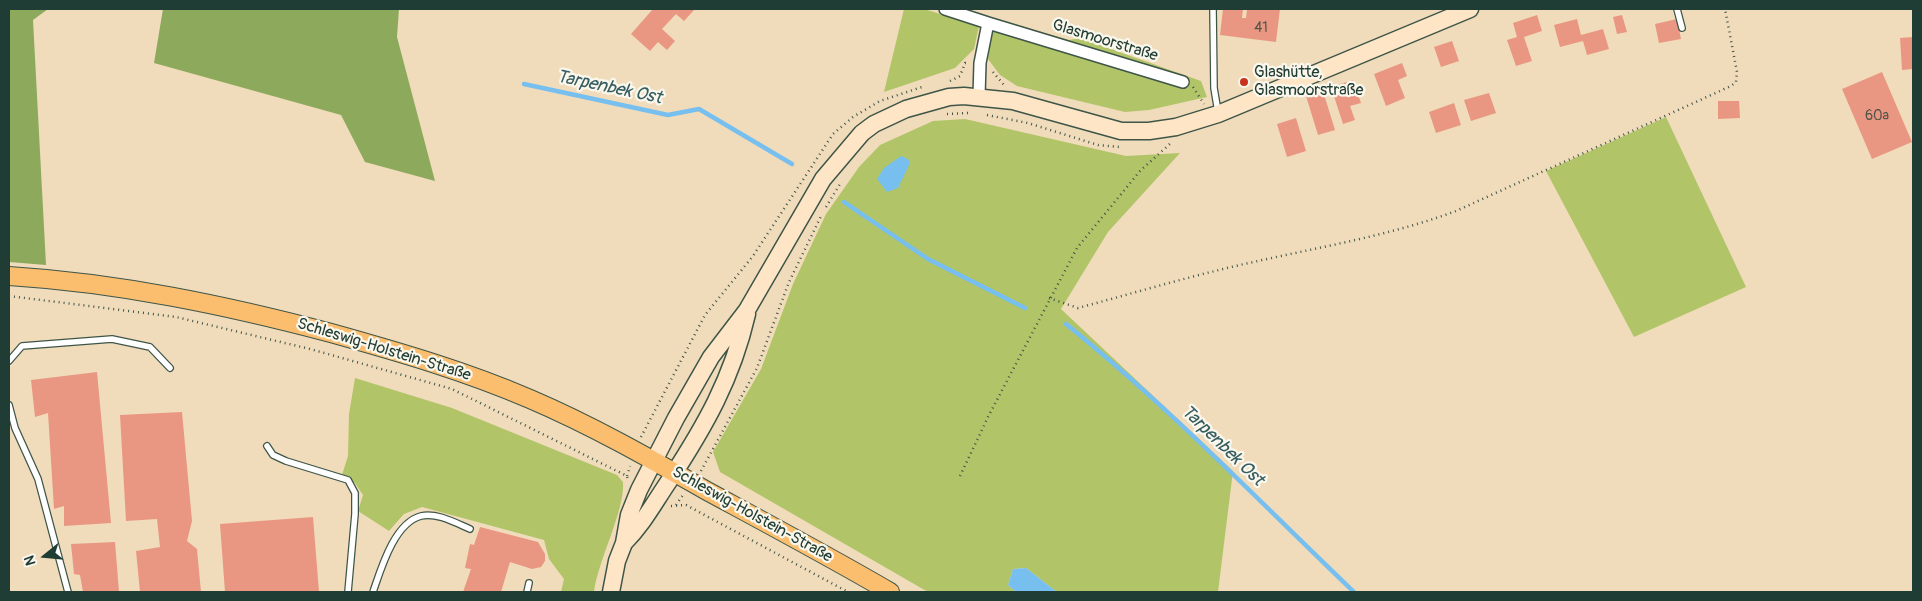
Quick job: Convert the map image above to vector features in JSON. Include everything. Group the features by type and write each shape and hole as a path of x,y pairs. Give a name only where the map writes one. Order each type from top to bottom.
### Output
{"main road":[{"path":"611,592 617,561 624,543 626,525 639,490 676,418 711,357 748,310 823,179 862,133 874,124 906,109 950,98 979,96 1013,101 1121,131 1142,131 1176,127 1218,114 1470,9"},
{"name":"Schleswig-Holstein-Straße","path":"9,276 117,286 184,298 292,323 413,355 464,372 531,400 674,472 887,591"},
{"path":"624,543 643,523 695,441 733,367 748,310"}],"street":[{"name":"Glasmoorstraße","path":"945,9 1183,82"},
{"path":"979,96 979,71 988,23"}],"lane":[{"path":"1212,9 1214,88 1218,114"},
{"path":"1677,9 1682,28"},
{"path":"9,361 22,346 112,339 150,346 170,368"},
{"path":"9,405 15,428 38,479 68,592"},
{"path":"267,446 273,456 348,480 355,493 355,514 348,592"},
{"path":"373,592 384,558 409,521 423,515 445,519 470,529"},
{"path":"527,592 529,584"}],"path":[{"path":"1049,298 1078,308 1256,261 1417,225 1456,211 1731,86 1736,82 1737,72 1725,9"},
{"path":"1183,82 1193,86 1204,104"},
{"path":"960,476 1049,298 1077,248 1140,172 1171,145 1176,127"},
{"path":"676,505 705,466 757,368 789,282 822,213 841,182"},
{"path":"9,296 176,317 452,388 627,476 629,485 639,490"},
{"path":"657,500 669,506 686,505 848,592"}],"green space":[{"path":"9,9 48,9 33,20 46,265 9,262"},
{"path":"163,9 399,9 397,37 435,181 365,162 341,115 154,63"},
{"path":"904,9 924,9 979,26 974,49 955,68 884,92"},
{"path":"994,18 1069,40 1080,38 1201,81 1207,97 1149,110 1125,112 1017,86 1000,75 988,59"},
{"path":"1666,117 1746,287 1634,337 1546,171"},
{"path":"965,119 1126,156 1180,153 1108,232 1061,309 1233,471 1218,592 1057,592 1026,568 1013,569 1008,585 1016,592 928,592 720,472 713,452 761,369 793,284 826,214 859,167 880,145 933,121"},
{"path":"355,378 452,408 617,475 623,482 620,507 600,565 594,592 561,592 564,579 549,559 544,540 422,507 404,514 389,531 358,511 363,495 355,483 341,478 348,456 349,414"}],"water":[{"path":"901,156 908,159 910,163 898,188 887,192 877,179 884,168"},
{"path":"1026,568 1057,592 1016,592 1008,585 1013,569"}],"building":[{"path":"653,9 695,9 684,21 676,14 662,29 675,41 667,50 658,42 650,51 631,34"},
{"path":"1223,9 1243,9 1242,18 1246,18 1247,9 1280,9 1276,42 1220,35"},
{"path":"1537,15 1542,31 1524,37 1532,61 1516,66 1507,40 1517,37 1513,23"},
{"path":"1622,15 1627,32 1617,34 1613,17"},
{"path":"1577,19 1581,35 1603,29 1609,49 1587,55 1583,41 1560,47 1554,25"},
{"path":"1677,19 1681,39 1659,43 1655,24"},
{"path":"1913,37 1913,69 1902,70 1900,38"},
{"path":"1452,41 1459,61 1441,67 1434,47"},
{"path":"1402,63 1407,76 1398,80 1405,98 1386,106 1374,74"},
{"path":"1882,72 1912,142 1872,159 1842,89"},
{"path":"1353,80 1361,103 1350,106 1355,120 1343,124 1331,87"},
{"path":"1323,91 1335,130 1318,135 1306,96"},
{"path":"1489,93 1496,113 1471,121 1464,100"},
{"path":"1718,101 1739,101 1740,118 1718,119"},
{"path":"1454,103 1461,125 1436,133 1429,112"},
{"path":"1296,118 1306,151 1287,157 1277,124"},
{"path":"97,372 111,523 64,526 64,506 54,509 48,413 35,417 31,380"},
{"path":"182,412 192,521 187,541 197,549 201,592 140,592 136,551 160,547 157,519 126,521 120,415"},
{"path":"313,517 319,592 225,592 220,524"},
{"path":"480,527 538,542 545,554 545,561 541,567 532,569 510,562 501,592 463,592 471,569 465,568 470,544 474,545"},
{"path":"115,542 119,592 83,592 80,575 74,574 71,544"}],"waterway":[{"name":"Tarpenbek Ost","path":"524,84 668,115 699,109 792,164"},
{"name":"Tarpenbek Ost","path":"844,202 928,259 1025,308"},
{"name":"Tarpenbek Ost","path":"1066,324 1104,355 1177,421 1354,592"}],"place":[{"name":"Glashütte, Glasmoorstraße","path":"1244,82"}]}
